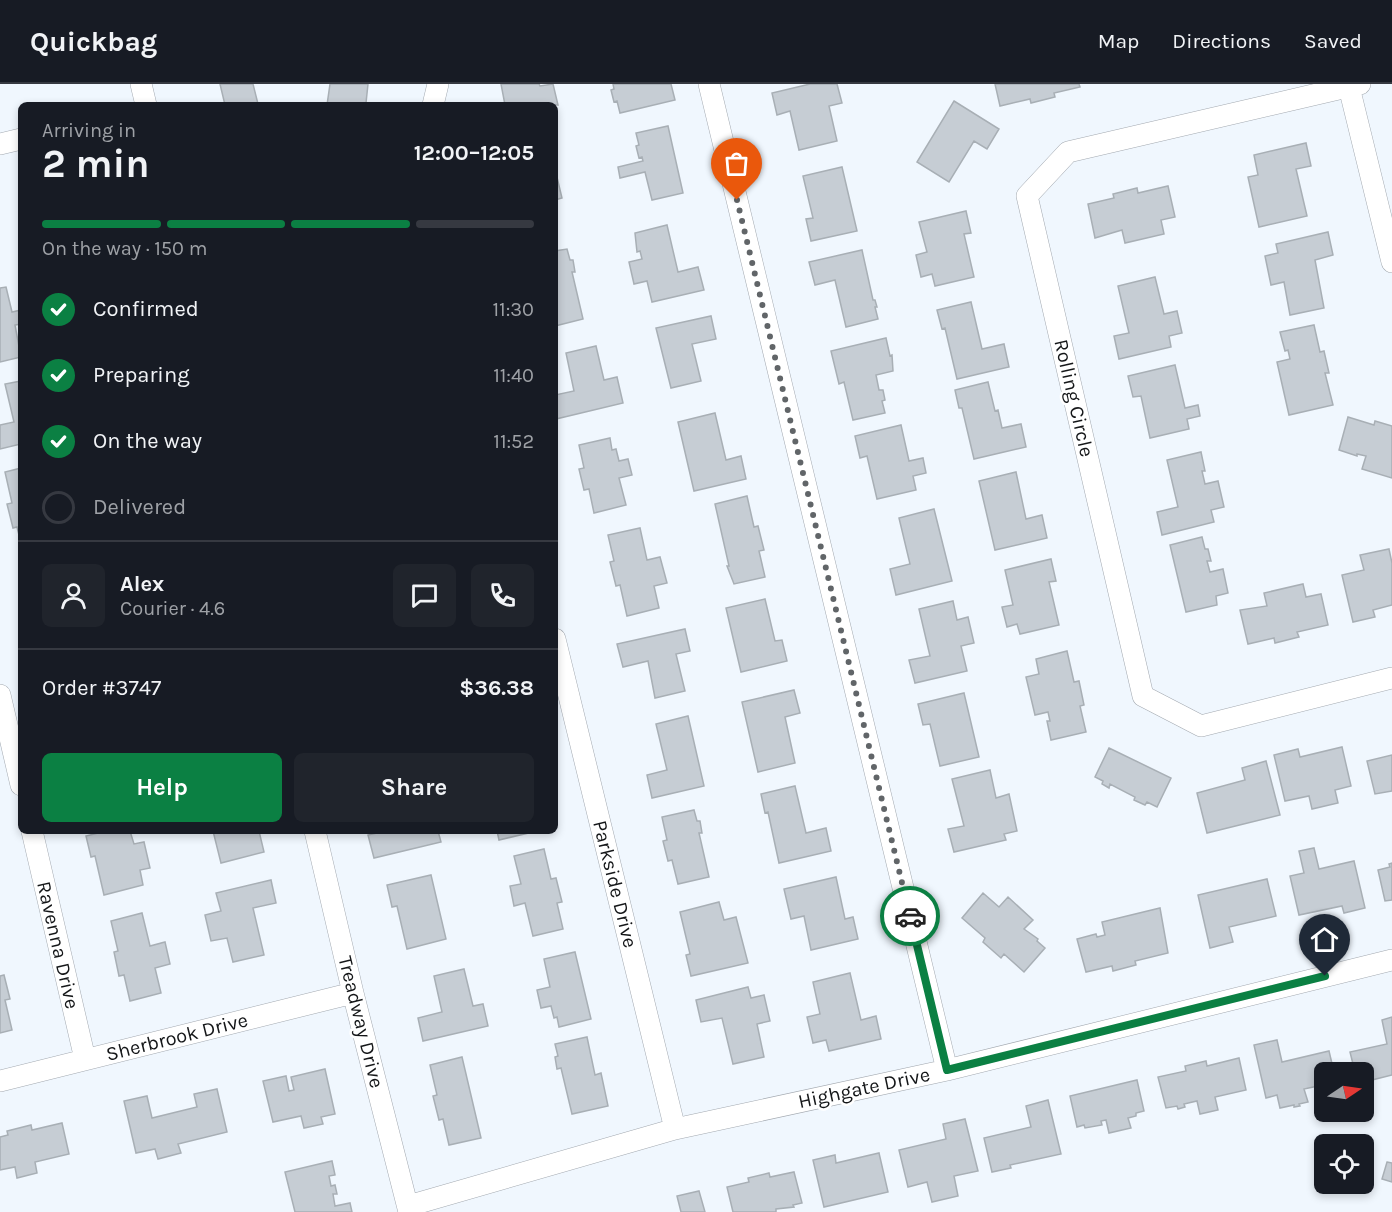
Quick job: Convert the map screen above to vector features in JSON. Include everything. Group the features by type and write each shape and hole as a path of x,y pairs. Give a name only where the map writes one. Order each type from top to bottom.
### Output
{"street":[{"path":"141,84 145,102"},
{"path":"434,102 438,84"},
{"path":"708,84 947,1070"},
{"path":"1354,85 1392,262"},
{"name":"Rolling Circle","path":"1354,85 1068,152 1027,196 1143,696 1201,726 1392,678"},
{"path":"0,144 18,140"},
{"name":"Parkside Drive","path":"558,651 675,1129"},
{"path":"0,695 18,772"},
{"name":"Ravenna Drive","path":"33,834 85,1059"},
{"name":"Treadway Drive","path":"316,834 353,993 409,1209"},
{"name":"Highgate Drive","path":"409,1209 675,1129 947,1070 1392,960"},
{"name":"Sherbrook Drive","path":"0,1081 353,993"}],"building":[{"path":"220,84 253,84 258,102 224,102"},
{"path":"330,84 368,84 366,102 327,102"},
{"path":"501,84 539,84 540,86 553,84 557,102 504,102"},
{"path":"613,84 671,84 675,100 620,113 611,90 614,89"},
{"path":"810,84 837,84 842,103 829,106 837,141 799,150 790,111 777,115 772,93"},
{"path":"995,84 1079,84 1080,87 1054,93 1055,97 1031,103 1030,99 1000,106"},
{"path":"954,101 999,129 987,149 974,141 949,182 917,162"},
{"path":"668,126 683,193 652,200 645,172 620,178 618,167 643,161 642,157 639,158 636,146 639,145 636,133"},
{"path":"1306,143 1311,166 1296,169 1307,216 1259,227 1248,177 1258,175 1254,155"},
{"path":"842,167 857,231 811,241 806,219 813,218 803,176"},
{"path":"558,181 562,198 558,199"},
{"path":"1168,186 1175,217 1161,220 1164,234 1125,243 1122,230 1095,238 1088,204 1114,198 1113,194 1137,188 1138,193"},
{"path":"966,211 971,233 964,234 974,277 935,286 932,274 921,277 916,255 927,252 919,222"},
{"path":"667,225 678,272 698,267 704,290 652,302 647,281 634,284 629,262 642,259 640,251 637,252 635,233"},
{"path":"1328,232 1333,255 1315,260 1324,308 1290,315 1284,282 1271,285 1265,256 1278,253 1276,244"},
{"path":"567,249 570,260 573,260 575,272 572,272 583,319 558,325 558,250"},
{"path":"862,250 878,319 846,327 835,280 815,285 809,262"},
{"path":"1155,277 1164,314 1177,311 1182,333 1169,336 1171,347 1119,359 1114,336 1129,333 1118,286"},
{"path":"6,287 12,312 18,311 18,324 15,325 18,358 0,362 0,288"},
{"path":"971,302 982,349 1004,344 1009,367 957,379 945,328 942,329 937,310"},
{"path":"711,316 716,339 692,344 701,381 671,388 656,328"},
{"path":"1314,325 1320,352 1324,351 1329,373 1325,373 1333,405 1289,415 1277,362 1290,359 1288,350 1285,351 1280,332"},
{"path":"886,338 890,356 892,355 893,371 876,375 879,390 883,390 885,400 882,401 885,413 853,420 844,382 839,384 831,351"},
{"path":"596,346 604,380 617,377 623,403 558,419 558,394 574,391 566,353"},
{"path":"1175,365 1185,408 1198,405 1200,416 1187,419 1189,429 1150,438 1141,396 1133,397 1128,376"},
{"path":"18,382 18,445 0,449 0,425 14,422 5,384"},
{"path":"988,382 1002,428 1021,424 1026,447 974,459 962,408 959,408 955,390"},
{"path":"715,413 726,460 741,456 746,479 694,491 678,422"},
{"path":"1348,417 1374,425 1375,421 1392,426 1392,478 1362,469 1366,456 1357,454 1357,456 1339,450"},
{"path":"901,425 909,461 923,458 926,473 913,476 916,490 877,499 867,456 860,458 855,436"},
{"path":"610,438 612,450 616,449 619,461 628,459 632,475 619,478 626,505 594,513 589,489 584,490 579,469 584,468 579,445"},
{"path":"1201,452 1205,484 1218,481 1224,507 1211,510 1214,522 1162,535 1157,512 1178,507 1167,460"},
{"path":"18,469 18,531 17,527 13,528 7,504 12,503 5,472"},
{"path":"1016,472 1026,519 1042,515 1047,538 995,550 979,481"},
{"path":"747,496 754,527 758,526 764,550 759,551 765,577 734,584 727,566 729,566 715,504"},
{"path":"934,509 952,581 896,595 890,569 910,564 899,518"},
{"path":"640,528 647,560 660,557 667,583 654,586 659,608 627,616 620,585 616,586 610,562 614,561 608,535"},
{"path":"1202,537 1211,561 1207,561 1210,572 1223,569 1228,593 1216,596 1217,605 1186,612 1170,545"},
{"path":"1389,549 1392,563 1392,605 1373,610 1375,617 1353,622 1342,575 1364,570 1360,555"},
{"path":"1051,559 1056,581 1049,582 1059,625 1020,634 1017,624 1007,627 1002,607 1013,605 1005,570"},
{"path":"1303,584 1306,597 1321,594 1328,625 1297,632 1299,637 1275,643 1274,638 1248,644 1240,610 1267,606 1264,593"},
{"path":"765,599 775,641 782,640 787,661 741,672 726,608"},
{"path":"953,601 957,620 968,617 974,643 961,646 967,671 915,683 909,660 930,656 919,609"},
{"path":"685,629 690,651 676,654 685,691 655,698 648,661 623,667 617,644"},
{"path":"1067,651 1074,682 1079,681 1084,705 1080,706 1086,732 1051,740 1047,721 1050,721 1048,712 1035,715 1026,677 1039,674 1036,659"},
{"path":"794,690 800,713 785,717 795,763 758,772 742,702"},
{"path":"964,693 979,757 940,766 930,724 923,725 918,704"},
{"path":"688,716 704,786 652,798 647,775 667,770 656,724"},
{"path":"1342,747 1351,786 1335,790 1338,803 1312,809 1309,796 1285,801 1274,755 1298,749 1300,757"},
{"path":"1109,748 1171,778 1157,807 1147,802 1145,805 1134,800 1135,797 1110,784 1109,788 1095,777"},
{"path":"1392,755 1392,791 1375,794 1367,761"},
{"path":"1266,761 1280,815 1207,833 1197,793 1245,780 1242,768"},
{"path":"990,770 996,798 1009,794 1017,831 1004,834 1006,840 954,852 948,829 964,826 952,779"},
{"path":"795,786 806,833 826,828 831,851 779,863 768,812 765,813 761,794"},
{"path":"694,810 697,821 700,821 702,833 699,833 709,877 678,884 672,860 668,861 663,841 667,840 662,817"},
{"path":"131,834 134,844 144,842 150,868 140,870 143,885 104,895 95,856 91,857 86,836"},
{"path":"214,834 260,834 264,852 221,863"},
{"path":"439,834 441,842 374,858 368,835"},
{"path":"498,834 524,834 499,840"},
{"path":"1314,848 1319,869 1354,861 1365,908 1344,913 1342,906 1299,915 1290,876 1304,873 1299,851"},
{"path":"544,849 551,879 556,878 562,902 557,903 563,929 533,936 525,903 514,906 510,886 521,884 514,856"},
{"path":"1392,863 1392,900 1385,901 1378,870 1390,867 1389,864"},
{"path":"431,875 446,939 407,949 397,906 392,907 387,885"},
{"path":"836,877 845,919 853,917 858,939 811,950 804,916 791,919 784,889"},
{"path":"1267,879 1276,916 1229,927 1233,942 1210,948 1198,895"},
{"path":"271,880 276,903 253,908 264,955 233,962 227,938 211,941 205,915 221,911 216,893"},
{"path":"983,893 999,907 1008,897 1033,920 1024,929 1038,939 1037,941 1045,948 1024,972 1004,954 1001,958 983,942 985,938 962,918"},
{"path":"719,902 724,920 736,917 748,963 691,976 686,955 690,954 680,912"},
{"path":"1160,908 1168,953 1135,961 1136,965 1113,971 1112,966 1086,972 1077,939 1096,934 1097,937 1105,935 1102,922"},
{"path":"142,913 150,946 165,942 170,964 155,968 161,993 130,1001 124,975 119,976 114,952 118,951 111,921"},
{"path":"575,952 591,1019 559,1027 551,1006 541,1008 537,990 550,987 544,959"},
{"path":"464,969 473,1006 483,1004 488,1026 423,1041 418,1018 442,1012 434,976"},
{"path":"850,973 861,1020 876,1016 881,1039 829,1051 826,1040 813,1043 807,1017 820,1014 813,982"},
{"path":"4,975 10,999 5,1000 12,1030 0,1033 0,976"},
{"path":"748,987 751,998 764,995 770,1021 757,1024 764,1057 733,1064 722,1018 701,1022 696,1000"},
{"path":"1392,1017 1392,1075 1374,1080 1374,1062 1352,1062 1350,1052 1387,1044 1382,1020"},
{"path":"587,1037 595,1075 601,1073 608,1106 572,1114 561,1068 557,1069 555,1057 558,1056 555,1044"},
{"path":"1277,1040 1282,1062 1329,1051 1332,1062 1314,1062 1314,1087 1304,1089 1308,1102 1299,1104 1300,1106 1280,1108 1277,1095 1266,1098 1254,1045"},
{"path":"462,1057 481,1138 449,1145 443,1119 439,1120 433,1096 437,1095 430,1065"},
{"path":"1239,1058 1246,1090 1215,1097 1218,1110 1200,1114 1197,1101 1184,1104 1185,1107 1178,1109 1177,1106 1166,1108 1158,1077 1186,1071 1185,1066 1206,1061 1207,1066"},
{"path":"325,1069 335,1114 321,1117 323,1124 304,1128 301,1116 273,1122 263,1081 286,1076 289,1091 294,1090 291,1077"},
{"path":"1137,1080 1144,1111 1128,1118 1131,1128 1109,1133 1106,1120 1101,1121 1102,1125 1077,1127 1070,1096"},
{"path":"217,1089 227,1132 178,1144 181,1153 158,1159 155,1149 136,1153 124,1101 147,1096 152,1118 197,1107 194,1094"},
{"path":"1048,1100 1061,1154 1010,1165 1011,1168 992,1172 984,1138 1031,1127 1026,1106"},
{"path":"965,1119 978,1171 954,1176 958,1196 932,1202 927,1182 908,1187 899,1150 946,1139 943,1124"},
{"path":"62,1123 69,1154 35,1162 37,1173 17,1178 15,1167 0,1170 0,1137 8,1135 7,1131 31,1125 32,1130"},
{"path":"879,1153 888,1192 824,1207 813,1160 835,1155 836,1163"},
{"path":"332,1161 335,1175 329,1176 331,1186 335,1185 337,1194 333,1194 335,1206 350,1203 352,1212 295,1212 285,1172"},
{"path":"1387,1162 1392,1163 1392,1182 1382,1179"},
{"path":"794,1172 802,1203 793,1205 794,1207 776,1209 776,1212 733,1212 727,1187 749,1182 748,1178 769,1173 770,1177"},
{"path":"699,1191 705,1212 681,1212 677,1196"}],"way so far":[{"path":"737,200 910,916"}],"route":[{"path":"910,916 947,1070 1325,976"}]}
